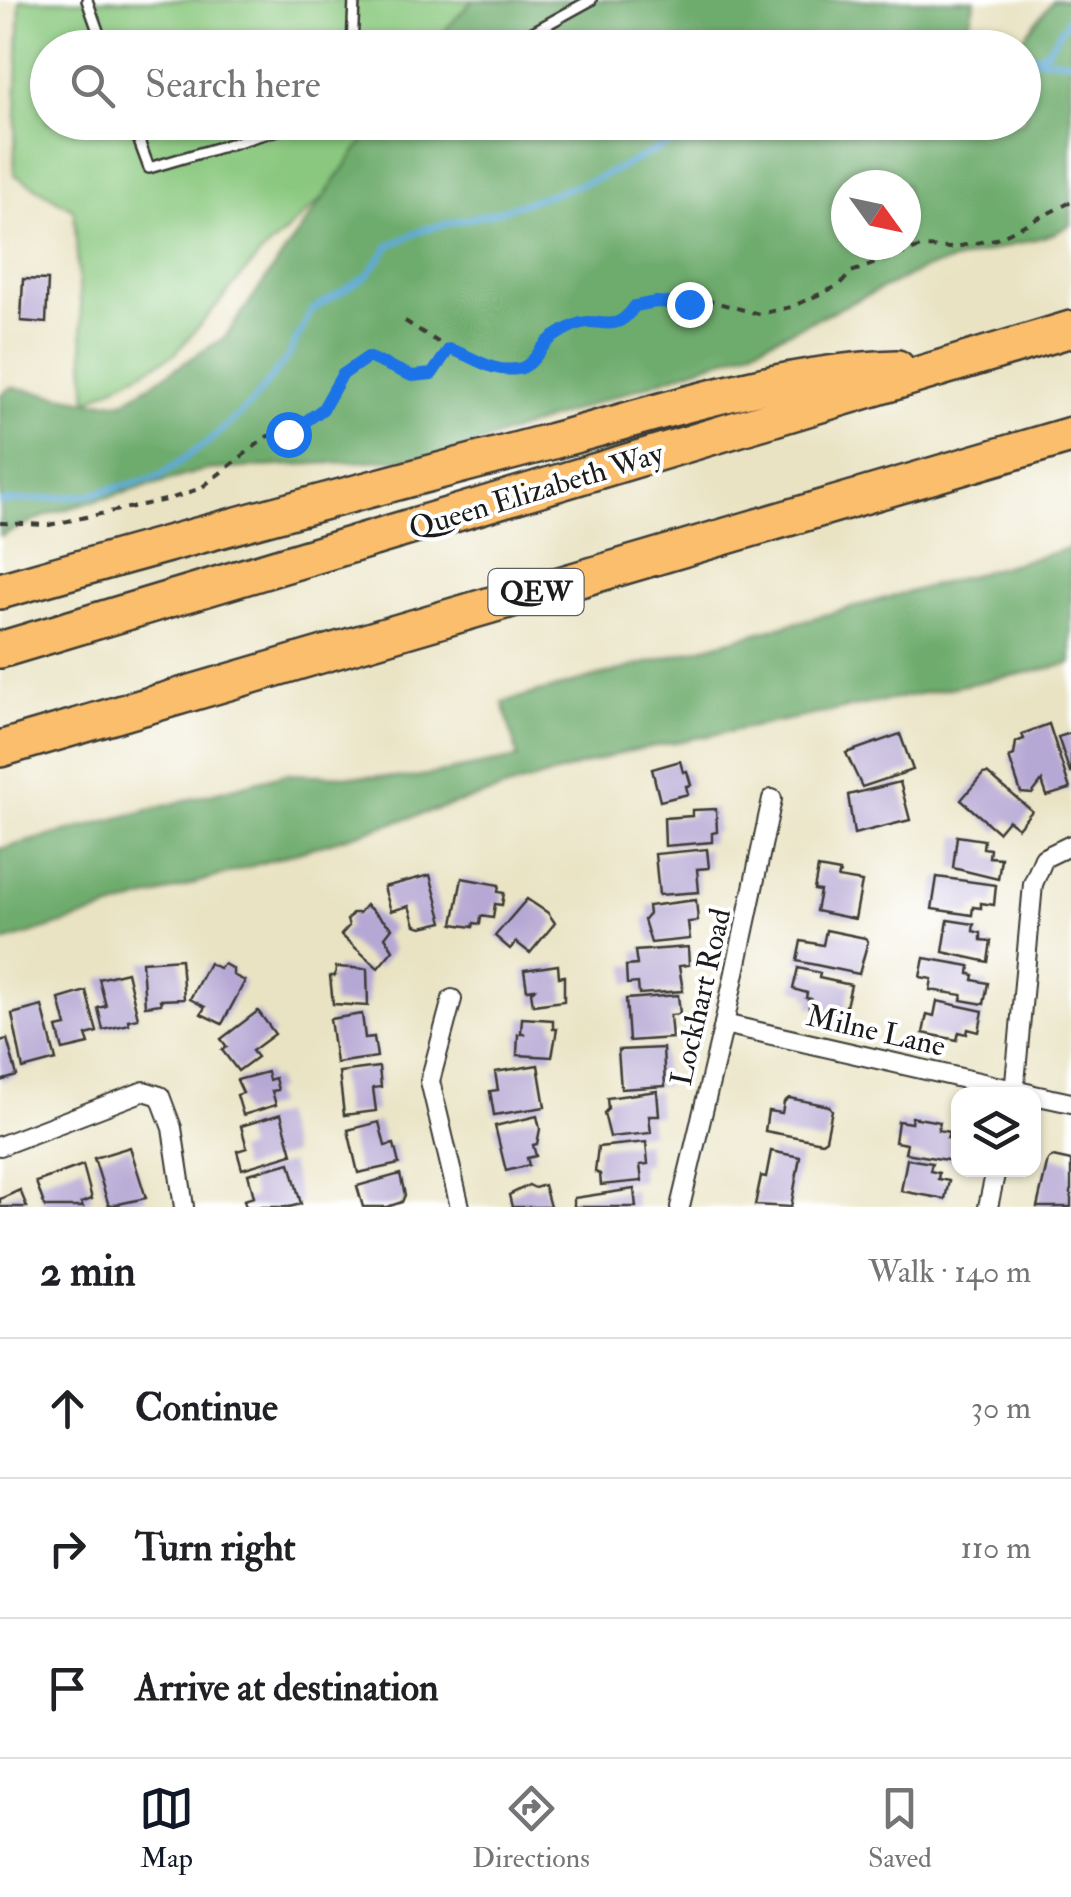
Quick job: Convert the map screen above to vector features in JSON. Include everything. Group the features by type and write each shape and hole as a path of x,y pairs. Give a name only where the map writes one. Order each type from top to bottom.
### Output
{"highway":[{"name":"Queen Elizabeth Way","path":"0,650 1071,329"},
{"path":"0,591 706,400 844,370 942,366"},
{"name":"QEW","path":"0,749 1071,435"}],"street":[{"name":"Lockhart Road","path":"680,1207 772,799"},
{"path":"1023,1087 1033,884 1044,858 1071,845"},
{"path":"452,999 430,1081 460,1207"},
{"name":"Milne Lane","path":"724,1024 993,1087"},
{"path":"0,1146 144,1091 160,1096 172,1128 184,1207"},
{"name":"Milne Lane","path":"1041,1097 1071,1103"},
{"path":"988,1207 994,1177"}],"lane":[{"path":"86,0 97,30"},
{"path":"353,30 354,0"},
{"path":"537,30 591,0"},
{"path":"139,140 149,168 244,140"}],"path":[{"path":"405,321 480,365 517,369 530,363 552,338 578,323 613,325 625,320 635,306 656,302 689,304 700,298 759,314 791,306 840,285 851,272 921,247 950,248 996,240 1071,202"},
{"path":"0,523 50,524 170,500 201,488 268,436 288,434 323,409 342,375 368,357 412,376 432,374 449,349"}],"green space":[{"path":"20,0 640,0 583,30 30,30 30,140 386,140 259,256 175,354 87,401 74,210 14,174"},
{"path":"473,0 975,0 969,23 976,30 446,30"},
{"path":"1053,0 1071,0 1071,224 1054,234 924,269 749,350 439,457 205,470 52,513 0,536 0,395 12,387 87,401 123,402 225,337 364,140 1041,140 1041,30 1029,30"},
{"path":"1071,548 1071,664 625,752 0,943 0,849 286,774 411,778 518,758 503,702"}],"building":[{"path":"23,279 48,280 46,323 21,321"},
{"path":"1049,724 1070,789 1047,796 1042,781 1032,794 1021,793 1009,757 1014,755 1016,742 1024,739 1022,734"},
{"path":"1071,733 1071,773 1070,773 1058,737"},
{"path":"900,734 913,770 862,787 846,753"},
{"path":"680,761 691,785 686,786 688,794 660,801 652,769"},
{"path":"987,773 1032,811 1018,828 1008,820 998,832 961,800"},
{"path":"900,782 910,820 854,834 848,795"},
{"path":"716,809 717,832 712,833 712,842 665,846 664,818 692,816 692,810"},
{"path":"957,836 984,840 983,848 990,849 989,857 1001,858 998,879 953,868"},
{"path":"707,849 709,868 697,869 699,892 659,895 655,854"},
{"path":"818,868 840,872 838,878 862,882 855,919 816,911 820,891 814,890"},
{"path":"430,875 443,922 422,927 415,925 409,906 391,911 384,887"},
{"path":"937,877 996,885 994,905 981,903 981,908 973,907 972,915 932,909"},
{"path":"462,878 499,885 498,892 504,893 502,905 495,904 493,918 481,916 480,924 474,923 473,927 453,924"},
{"path":"527,899 548,913 555,923 530,953 516,942 510,949 495,936"},
{"path":"696,900 698,921 688,922 690,939 651,943 644,920 649,914 648,906"},
{"path":"366,905 392,928 385,937 393,950 378,968 341,935 349,926 347,920"},
{"path":"948,920 974,924 973,931 981,933 981,940 991,941 988,962 943,952"},
{"path":"826,930 868,941 859,974 797,961 801,941 823,945"},
{"path":"688,947 689,965 679,966 683,991 639,994 638,983 627,984 626,966 637,965 635,951"},
{"path":"924,958 970,966 973,980 988,983 984,1004 961,1000 962,995 930,990 932,979 920,977"},
{"path":"181,959 184,999 160,1000 161,1004 145,1006 142,962"},
{"path":"209,963 219,968 224,964 245,981 222,1024 201,1014 205,1007 190,999"},
{"path":"558,965 559,977 564,976 564,1001 533,1005 534,989 527,990 524,970"},
{"path":"336,967 367,969 368,1006 333,1004 330,976 335,976"},
{"path":"798,968 820,973 819,978 851,985 844,1015 809,1007 811,999 806,998 807,993 793,989"},
{"path":"127,972 138,1018 103,1030 98,1008 106,1006 99,979"},
{"path":"86,991 97,1032 86,1035 89,1044 63,1050 57,1028 66,1026 59,999"},
{"path":"678,995 680,1014 670,1015 672,1038 629,1041 626,999"},
{"path":"937,1001 983,1011 979,1032 959,1032 957,1040 923,1033 927,1014 934,1016"},
{"path":"42,1006 56,1060 23,1069 12,1014"},
{"path":"258,1011 275,1034 252,1051 257,1057 238,1071 222,1050 227,1047 221,1039"},
{"path":"362,1014 365,1038 374,1037 377,1057 336,1063 330,1019"},
{"path":"522,1018 553,1020 553,1029 557,1029 552,1057 517,1055 518,1034 525,1034 521,1032"},
{"path":"7,1039 17,1076 0,1081 0,1041"},
{"path":"663,1048 665,1086 621,1089 618,1050"},
{"path":"538,1065 545,1107 494,1115 490,1091 498,1090 495,1072"},
{"path":"379,1067 381,1087 373,1088 376,1111 344,1115 339,1072"},
{"path":"267,1072 269,1080 275,1078 278,1090 272,1091 276,1105 243,1115 237,1095 243,1093 237,1080"},
{"path":"657,1091 659,1116 649,1116 651,1133 610,1137 604,1113 608,1109 607,1098"},
{"path":"789,1098 829,1106 832,1110 826,1139 822,1142 765,1131 768,1111 782,1113"},
{"path":"281,1114 292,1154 242,1169 237,1151 247,1148 241,1126"},
{"path":"537,1116 540,1129 537,1144 533,1145 536,1156 527,1158 529,1165 506,1171 495,1126"},
{"path":"912,1117 940,1122 938,1130 949,1132 947,1138 951,1139 951,1161 905,1153 907,1144 895,1142 898,1121 911,1123"},
{"path":"379,1122 385,1146 394,1144 399,1164 358,1173 348,1130"},
{"path":"646,1142 648,1164 640,1165 642,1181 601,1185 600,1174 595,1172 598,1147"},
{"path":"130,1147 146,1198 109,1206 94,1158"},
{"path":"771,1151 800,1157 791,1207 755,1205"},
{"path":"1053,1157 1071,1161 1071,1207 1037,1207 1048,1160"},
{"path":"907,1159 932,1163 930,1171 939,1173 938,1179 949,1181 945,1199 901,1191"},
{"path":"290,1163 301,1204 246,1207 244,1200 254,1197 248,1174"},
{"path":"83,1165 92,1199 81,1203 83,1207 45,1207 36,1182"},
{"path":"400,1174 405,1195 402,1202 387,1207 363,1207 357,1186"},
{"path":"529,1185 544,1185 550,1207 512,1207 509,1195"},
{"path":"634,1189 636,1207 574,1207 574,1198"},
{"path":"20,1190 27,1207 0,1207 0,1199"}],"waterway":[{"path":"1041,54 1071,15"},
{"path":"1041,59 1071,60"},
{"path":"0,502 89,495 158,477 207,443 251,404 289,355 312,310 367,276 390,245 425,229 493,213 596,179 677,140"}],"route":[{"path":"288,434 323,409 342,375 368,357 412,376 432,374 449,349 480,365 517,369 530,363 552,338 578,323 613,325 625,320 635,306 656,302 689,304"}]}
